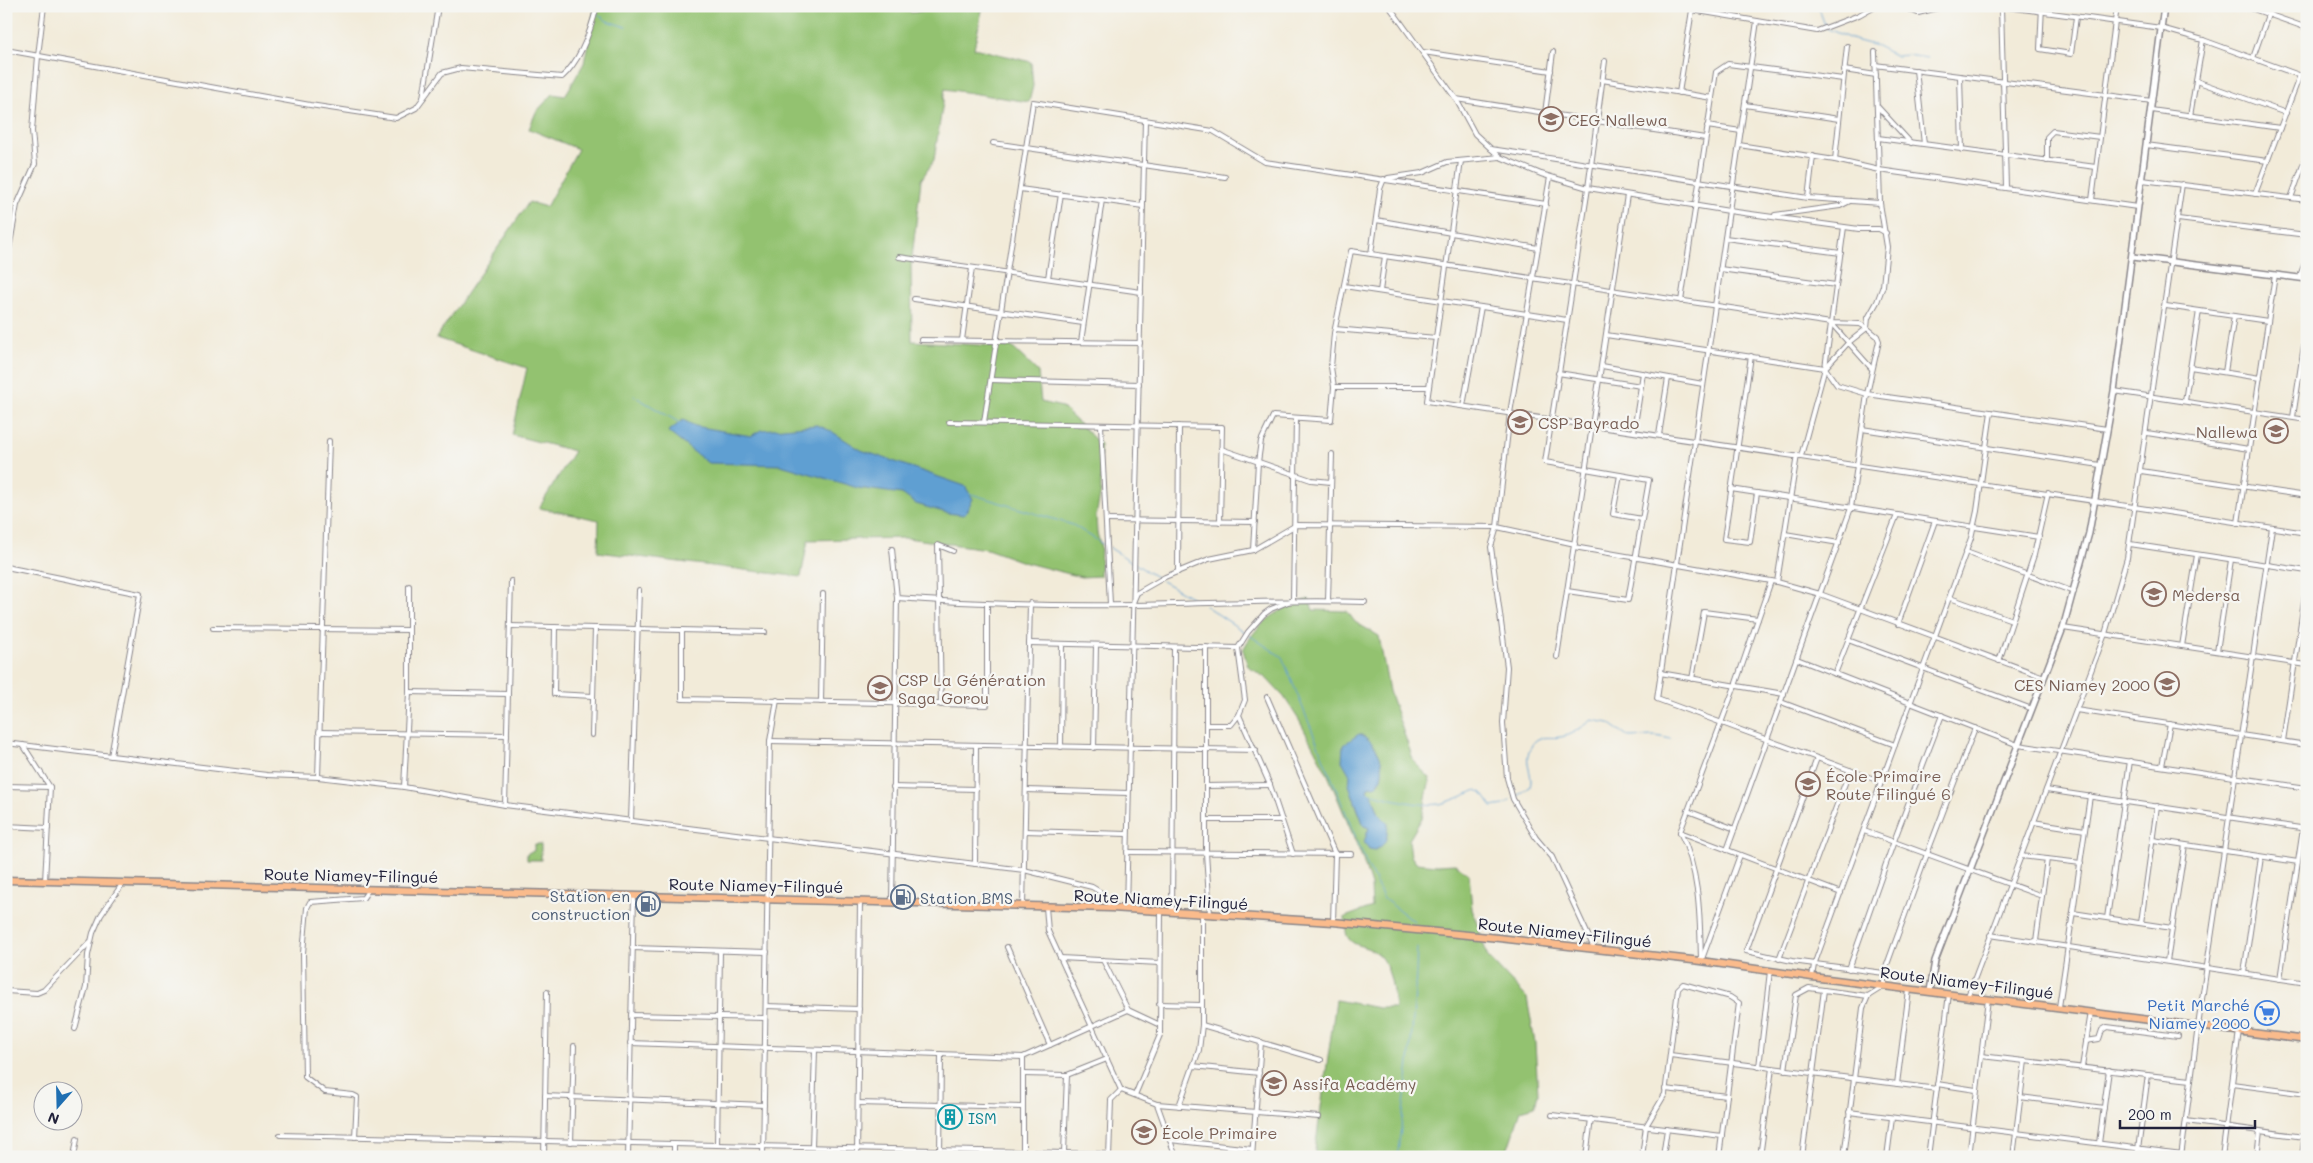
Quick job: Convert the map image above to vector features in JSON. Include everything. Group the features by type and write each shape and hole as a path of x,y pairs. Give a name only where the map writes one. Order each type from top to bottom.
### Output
{"main road":[{"name":"Route Niamey-Filingué","path":"6,880 1111,908 1333,922 1594,948 2307,1040"}],"street":[{"path":"6,266 17,206 35,164 32,131 44,6"},
{"path":"422,100 438,6"},
{"path":"6,50 310,105 396,118 416,108 442,73 461,68 562,77 569,71 578,56 597,6"},
{"path":"1389,6 1456,99 1475,134 1500,157 1550,177 1588,188 1729,211 1844,227 1879,229 1886,233"},
{"path":"1679,93 1692,10 1817,30 1859,15 1875,6"},
{"path":"1900,6 1918,13 1945,6"},
{"path":"2006,188 2000,6 2161,28 2203,40 2307,78"},
{"path":"2042,6 2040,50 2071,54 2076,16"},
{"path":"2092,200 2117,6"},
{"path":"1930,991 1935,961 2063,628 2089,533 2114,391 2133,257 2137,207 2164,6"},
{"path":"2245,6 2307,28"},
{"path":"2253,58 2271,6"},
{"path":"1757,21 1657,699 1882,782"},
{"path":"2190,116 2203,40"},
{"path":"1835,160 1847,46"},
{"path":"1422,52 1552,72"},
{"path":"1546,113 1553,52"},
{"path":"1824,368 1848,343 1867,328 1868,318 1883,286 1887,255 1886,233 1880,202 1875,52"},
{"path":"1567,591 1628,600 1649,480 1544,462 1588,188 1605,61"},
{"path":"1681,300 1716,72 1728,64 1843,79"},
{"path":"1875,65 2152,101"},
{"path":"1844,70 1876,75"},
{"path":"1916,70 1924,144"},
{"path":"2255,194 2300,75"},
{"path":"1960,76 1962,150"},
{"path":"1602,80 1712,98"},
{"path":"2196,81 2286,113"},
{"path":"1456,99 1705,138"},
{"path":"984,422 1033,102 1213,131 1265,162 1546,204"},
{"path":"1745,105 1839,119"},
{"path":"1877,106 1910,143"},
{"path":"2151,110 2280,128"},
{"path":"1126,910 1145,120"},
{"path":"1707,126 1741,131"},
{"path":"2047,161 2047,137 2053,131 2100,137"},
{"path":"1878,138 2096,167"},
{"path":"993,143 1225,177"},
{"path":"1739,145 1813,156 1879,170 2137,207"},
{"path":"2146,145 2268,161"},
{"path":"1490,149 1591,163 1808,198 1880,202"},
{"path":"2291,198 2307,154"},
{"path":"1808,198 1813,156"},
{"path":"1384,179 1422,172 1447,162 1500,157"},
{"path":"1461,161 1427,400 2307,533"},
{"path":"1550,177 1510,413 1497,526 1491,547 1506,667 1503,723 1507,778 1513,799 1536,838 1552,857 1594,948"},
{"path":"1371,254 1380,189 1384,179"},
{"path":"2142,180 2307,200"},
{"path":"1968,996 2105,634 2130,544 2166,306 2182,184"},
{"path":"1020,188 1143,206"},
{"path":"1048,278 1061,194"},
{"path":"1557,657 1627,195"},
{"path":"1080,342 1102,200"},
{"path":"1770,216 1840,206 1850,200"},
{"path":"2178,219 2307,235"},
{"path":"1376,220 1538,248"},
{"path":"1777,582 1799,456 1824,368 1844,227"},
{"path":"1724,238 1840,253"},
{"path":"1253,550 1258,462 1261,442 1273,416 1331,420 1334,387 1331,367 1335,328 1351,251 1831,323 1860,324 1867,328 1877,336 1879,341 1872,369 1851,508 1727,850"},
{"path":"1380,291 1385,256"},
{"path":"899,257 1141,292"},
{"path":"2133,257 2307,279"},
{"path":"2300,278 2307,258"},
{"path":"962,340 972,268"},
{"path":"1720,269 1836,285"},
{"path":"2238,523 2275,275"},
{"path":"1344,286 1567,320"},
{"path":"914,299 1084,323"},
{"path":"2166,306 2268,321"},
{"path":"1463,406 1481,307"},
{"path":"2185,401 2199,311"},
{"path":"2225,372 2234,316"},
{"path":"1831,323 1872,369"},
{"path":"2293,418 2307,326"},
{"path":"1335,328 1436,338"},
{"path":"1606,335 1824,368 1837,385 1868,394 2107,429"},
{"path":"921,340 1140,343"},
{"path":"1751,356 1724,539 1750,542 1757,494"},
{"path":"1602,366 1703,384"},
{"path":"2190,367 2260,378"},
{"path":"1558,373 1641,386"},
{"path":"1634,431 1643,373"},
{"path":"1659,435 1668,378"},
{"path":"991,380 1139,384"},
{"path":"1334,387 1429,387"},
{"path":"2114,391 2307,420"},
{"path":"1812,977 1814,965 1950,598 1974,527 1991,412"},
{"path":"1293,600 1296,525 1296,418"},
{"path":"949,422 1222,427 1220,522"},
{"path":"1101,425 1110,604"},
{"path":"1178,572 1180,426"},
{"path":"1862,429 2100,465"},
{"path":"2146,434 2249,449"},
{"path":"318,777 329,442"},
{"path":"1221,449 1311,480 1331,482"},
{"path":"1328,601 1332,454"},
{"path":"2141,471 2307,496"},
{"path":"1620,475 1613,514 1642,519"},
{"path":"1731,489 2039,538"},
{"path":"1999,661 2039,538 2048,493"},
{"path":"1835,674 1897,515"},
{"path":"1106,520 1255,522"},
{"path":"1898,624 1935,521"},
{"path":"1133,605 1137,593 1178,572 1210,559 1253,550 1296,525 1497,526 1635,558 1777,582 1820,594 2044,677"},
{"path":"1850,1112 2182,1155 2198,1026 2272,528"},
{"path":"1785,534 1839,543"},
{"path":"2130,544 2307,571"},
{"path":"941,705 938,545 952,551"},
{"path":"892,549 897,598 892,902"},
{"path":"1966,552 2074,592"},
{"path":"2182,646 2197,555"},
{"path":"2217,651 2231,560"},
{"path":"6,567 140,594 111,756"},
{"path":"505,805 511,581"},
{"path":"1701,961 1700,908 1690,855 1680,832 1735,686 1771,581"},
{"path":"2283,741 2307,582"},
{"path":"404,787 407,733 409,586"},
{"path":"632,821 639,590"},
{"path":"821,702 823,594"},
{"path":"897,598 987,603 1133,605 1293,600 1365,602"},
{"path":"1950,598 2012,620"},
{"path":"1206,725 1231,725 1240,715 1245,700 1238,648 1246,634 1264,614 1293,600"},
{"path":"682,630 682,699 777,700 896,705 987,705 987,603"},
{"path":"1023,906 1030,603"},
{"path":"1692,679 1704,612 1758,619"},
{"path":"510,626 765,632"},
{"path":"213,628 408,630"},
{"path":"555,628 554,694 593,696"},
{"path":"592,735 594,628"},
{"path":"2063,628 2307,664"},
{"path":"1848,640 2032,709"},
{"path":"1029,644 1238,648"},
{"path":"1061,747 1062,644"},
{"path":"1094,748 1096,645"},
{"path":"1172,912 1174,647"},
{"path":"1206,647 1206,853 1210,914"},
{"path":"1797,659 2018,745 2307,788"},
{"path":"1660,673 1784,694"},
{"path":"408,692 508,694"},
{"path":"1267,697 1335,854 1333,922"},
{"path":"762,1157 770,742 777,700"},
{"path":"1781,702 1895,745"},
{"path":"2076,710 2307,745"},
{"path":"1240,715 1270,786 1293,854"},
{"path":"1850,969 1894,842 1942,715"},
{"path":"2162,766 2170,724"},
{"path":"1785,1070 1796,995 1808,988 1868,996 1884,986 1884,973 1975,728"},
{"path":"319,732 507,735"},
{"path":"770,742 1256,750"},
{"path":"6,743 267,775 318,777 404,787 505,805 1024,870 1092,886 1102,893 1111,908"},
{"path":"23,745 50,787 45,882"},
{"path":"975,864 976,746"},
{"path":"1817,758 1746,950 1748,953 1814,965 1884,973"},
{"path":"2107,918 2130,761"},
{"path":"1779,959 1850,770"},
{"path":"6,786 50,787"},
{"path":"1206,786 1270,786"},
{"path":"893,787 976,789"},
{"path":"1026,790 1128,793"},
{"path":"2046,790 2305,829 2280,979"},
{"path":"2059,1007 2090,796"},
{"path":"2141,923 2158,806"},
{"path":"1688,811 1735,828"},
{"path":"1206,820 1282,820"},
{"path":"2033,822 2085,830"},
{"path":"6,826 48,828"},
{"path":"1864,830 2042,896"},
{"path":"1025,831 1128,834"},
{"path":"1680,832 1841,893"},
{"path":"2153,840 2298,862"},
{"path":"2167,962 2185,845"},
{"path":"1127,852 1351,854"},
{"path":"1701,961 1740,855"},
{"path":"2021,856 2081,863"},
{"path":"2244,973 2261,857"},
{"path":"2036,942 2047,859"},
{"path":"75,1028 85,988 92,941 102,915 123,883"},
{"path":"355,1137 357,1097 325,1092 305,1077 303,953 307,908 310,902 363,898 369,890"},
{"path":"628,1157 634,896"},
{"path":"857,1157 860,901"},
{"path":"1046,907 1048,931 1121,1090 1157,1104 1320,1117"},
{"path":"1135,1096 1160,1035 1161,912"},
{"path":"2073,912 2172,928"},
{"path":"1179,1106 1199,1050 1202,1025 1202,914"},
{"path":"1990,935 2307,983"},
{"path":"6,990 37,993 44,990 92,941"},
{"path":"1007,947 1050,1045"},
{"path":"632,948 767,952"},
{"path":"717,1145 720,950"},
{"path":"1060,958 1160,963"},
{"path":"1103,960 1128,1010 1160,1025"},
{"path":"1759,1067 1770,971"},
{"path":"1642,1157 1646,1126 1665,1094 1678,989 1680,985 1685,984 1730,997 1739,1003 1719,1157"},
{"path":"1897,1084 1909,989"},
{"path":"1802,1157 1824,990"},
{"path":"544,1157 547,992"},
{"path":"1928,1157 1949,994"},
{"path":"1844,1157 1860,1023 1868,996"},
{"path":"1969,1157 1988,998"},
{"path":"1159,1004 1202,1005"},
{"path":"766,1006 859,1008"},
{"path":"630,1043 1023,1057 1128,1010"},
{"path":"2082,1067 2091,1011"},
{"path":"631,1015 765,1018"},
{"path":"1202,1025 1321,1060"},
{"path":"2086,1041 2099,1039 2102,1030 2107,1027 2178,1036"},
{"path":"2222,1157 2239,1031"},
{"path":"1252,1157 1261,1042"},
{"path":"571,1142 574,1046"},
{"path":"812,1147 815,1050"},
{"path":"940,1157 941,1054"},
{"path":"1670,1055 1936,1089"},
{"path":"1981,1056 2191,1080"},
{"path":"1023,1057 1023,1154"},
{"path":"1023,1074 1067,1075 1106,1059"},
{"path":"2013,1157 2025,1060"},
{"path":"1193,1066 1259,1073"},
{"path":"1760,1157 1772,1068"},
{"path":"2098,1144 2109,1070"},
{"path":"1064,1153 1067,1075"},
{"path":"2137,1157 2148,1075"},
{"path":"1937,1084 1976,1090"},
{"path":"2232,1084 2307,1094"},
{"path":"1665,1089 1727,1096"},
{"path":"280,1135 1109,1155 1111,1100 1121,1090"},
{"path":"545,1096 764,1105"},
{"path":"2020,1097 2104,1108"},
{"path":"858,1103 1023,1107"},
{"path":"1157,1104 1176,1157"},
{"path":"1552,1114 1722,1136"},
{"path":"2302,1157 2307,1114"},
{"path":"1887,1157 1892,1118"},
{"path":"1586,1157 1591,1120"},
{"path":"2186,1122 2304,1138"},
{"path":"1663,1157 1667,1129"},
{"path":"2257,1157 2260,1132"},
{"path":"74,1157 77,1139"},
{"path":"1170,1140 1252,1149"},
{"path":"674,1144 674,1157"}],"green space":[{"path":"595,6 905,6 911,13 952,6 983,6 974,48 1031,62 1033,86 1029,102 945,89 934,160 921,180 911,266 912,341 1012,347 1038,372 1041,402 1062,407 1100,444 1101,491 1096,516 1097,533 1101,547 1100,576 1081,577 1023,562 987,549 907,538 808,540 801,577 598,552 599,520 539,508 574,451 512,435 527,368 436,338 529,202 546,207 578,149 529,129 536,112 553,94 565,96 584,63"},
{"path":"1309,599 1313,610 1347,611 1355,622 1379,636 1389,691 1414,762 1430,778 1422,818 1409,840 1411,856 1416,863 1455,864 1469,874 1472,909 1488,957 1527,998 1535,1043 1538,1093 1535,1106 1521,1110 1505,1157 1314,1157 1336,1000 1379,1008 1395,1008 1390,976 1382,959 1373,951 1354,943 1346,934 1345,917 1372,907 1371,886 1362,857 1328,775 1299,720 1284,697 1267,679 1248,666 1243,650 1248,640 1270,617","holes":["1382,773 1380,782 1368,787 1367,792 1372,794 1379,814 1388,824 1387,829 1366,836 1369,828 1364,826 1354,801 1350,775"]},
{"path":"534,844 541,844 541,860 527,860 527,853 534,851"}],"water":[{"path":"683,420 695,426 751,436 761,430 817,425 831,431 861,450 965,486 973,499 964,515 947,513 916,504 902,494 858,488 781,465 708,463 668,432"},
{"path":"1359,734 1371,742 1380,756 1382,764 1381,779 1377,785 1368,787 1367,792 1372,794 1379,814 1388,823 1385,842 1375,850 1369,849 1364,842 1369,828 1364,826 1349,785 1350,775 1342,761 1343,745"}],"waterway":[{"path":"1818,6 1826,28 1851,39 1877,46 1896,56 1908,55 1927,58"},
{"path":"596,13 607,21 626,27"},
{"path":"634,396 680,423"},
{"path":"968,493 1073,525 1106,546"},
{"path":"1110,548 1159,579"},
{"path":"1162,581 1198,601"},
{"path":"1204,605 1282,657 1368,867 1384,899 1414,921"},
{"path":"1514,798 1530,787 1531,778 1528,757 1532,745 1539,739 1565,736 1592,720 1609,723 1629,737 1656,736 1671,739"},
{"path":"1367,792 1393,799 1432,805 1454,800 1477,790 1482,793 1492,807 1504,805 1511,800"},
{"path":"1397,1157 1410,1052 1417,947"}],"place":[{"name":"CEG Nallewa","path":"1551,119"},
{"name":"CSP Bayrado","path":"1520,422"},
{"name":"Nallewa","path":"2276,431"},
{"name":"Medersa","path":"2154,594"},
{"name":"CES Niamey 2000","path":"2167,684"},
{"name":"CSP La Génération Saga Gorou","path":"880,688"},
{"name":"École Primaire Route Filingué 6","path":"1808,784"},
{"name":"Station BMS","path":"903,897"},
{"name":"Station en construction","path":"648,904"},
{"name":"Petit Marché Niamey 2000","path":"2267,1013"},
{"name":"Assifa Académy","path":"1274,1083"},
{"name":"ISM","path":"950,1117"},
{"name":"École Primaire","path":"1144,1132"}]}
